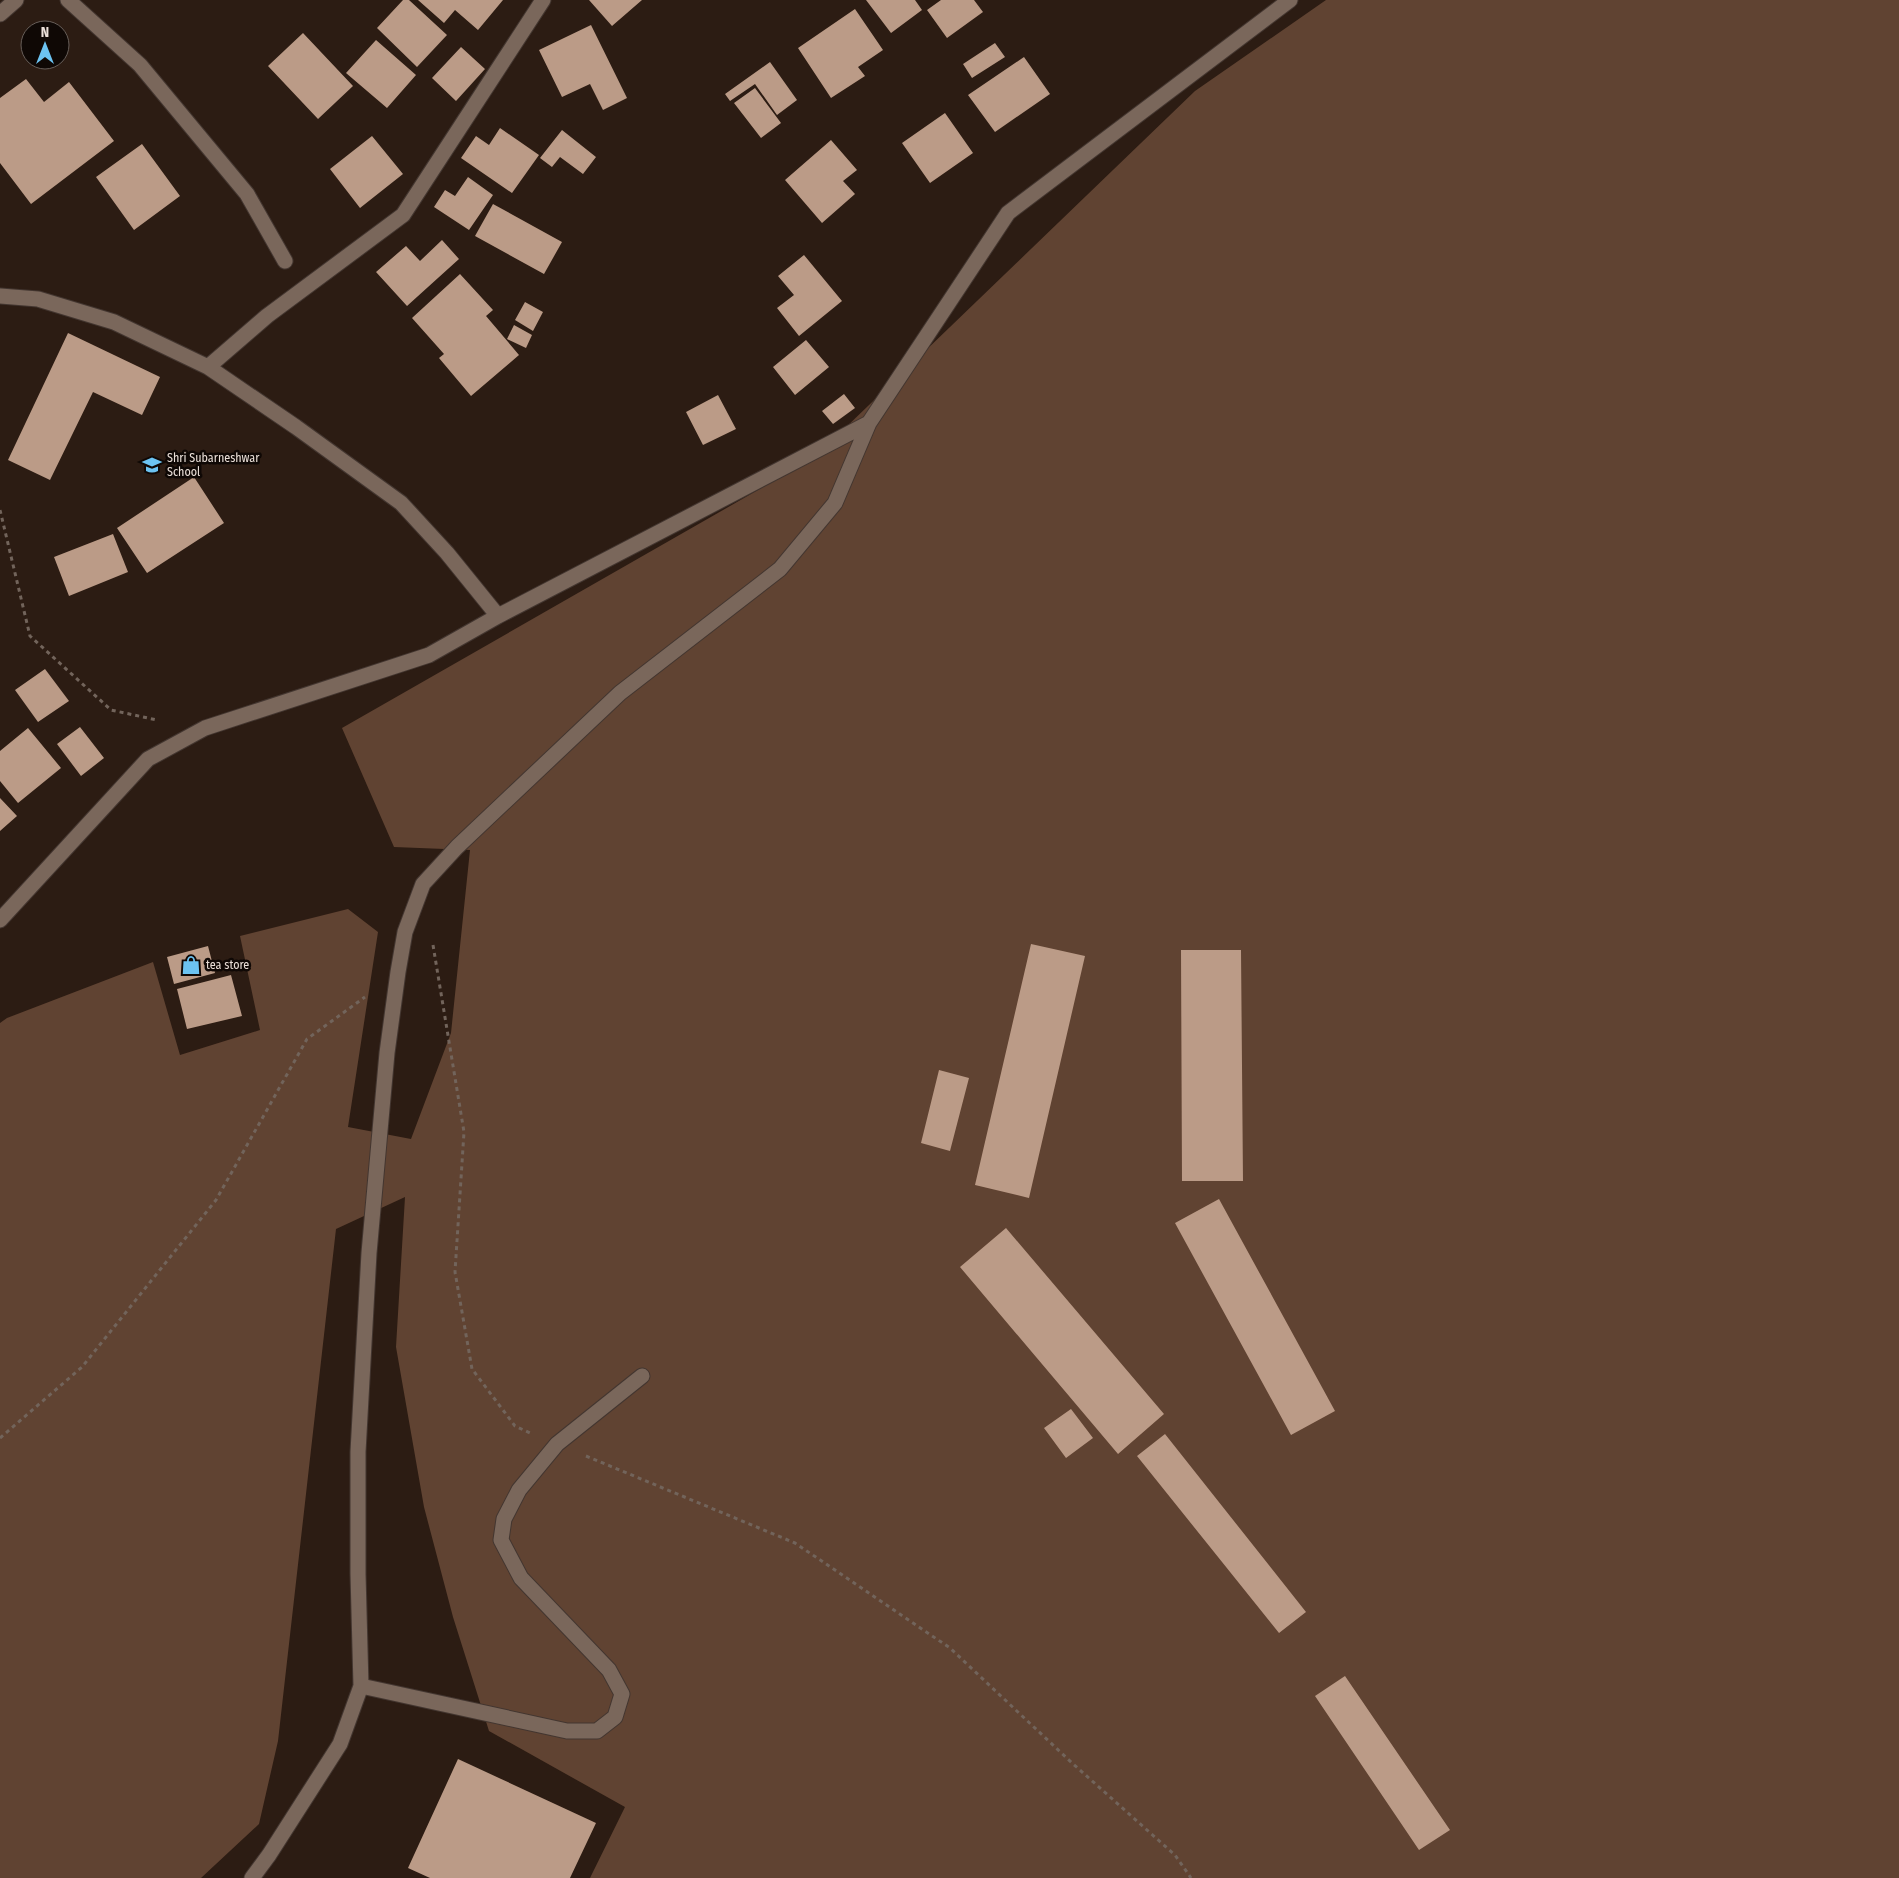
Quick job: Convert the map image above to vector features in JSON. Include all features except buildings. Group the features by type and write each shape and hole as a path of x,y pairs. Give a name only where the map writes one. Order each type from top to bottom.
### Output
{"street":[{"path":"0,14 16,0"},
{"path":"68,0 140,65 247,194 284,261"},
{"path":"208,367 267,316 403,215 543,0"},
{"path":"252,1878 340,1744 361,1686 358,1574 358,1452 370,1243 387,1053 398,972 405,932 423,884 456,847 620,694 780,569 835,503 869,423 1008,213 1290,0"},
{"path":"0,296 38,299 114,322 208,367 296,427 401,503 447,553 498,616"},
{"path":"0,920 148,759 205,728 429,655 498,616 869,423"},
{"path":"361,1686 567,1731 597,1731 615,1717 622,1694 609,1670 521,1578 502,1540 504,1519 519,1490 557,1444 642,1376"}],"path":[{"path":"0,510 30,636 111,710 158,720"},
{"path":"433,941 464,1132 455,1272 472,1369 515,1426 795,1544 950,1648 1072,1764 1175,1854 1191,1878"},
{"path":"0,1438 82,1367 216,1200 307,1039 398,972"}],"shaded area":[{"path":"1326,0 1899,0 1899,1878 590,1878 625,1807 489,1731 453,1617 424,1507 396,1347 405,1197 336,1229 278,1741 259,1824 201,1878 0,1878 0,1023 7,1018 153,962 180,1055 260,1030 240,936 348,909 378,932 348,1127 411,1139 451,1033 470,850 394,847 342,728 814,458 1195,91"}],"place":[{"name":"Shri Subarneshwar School","path":"152,465"},
{"name":"tea store","path":"191,965"}]}
